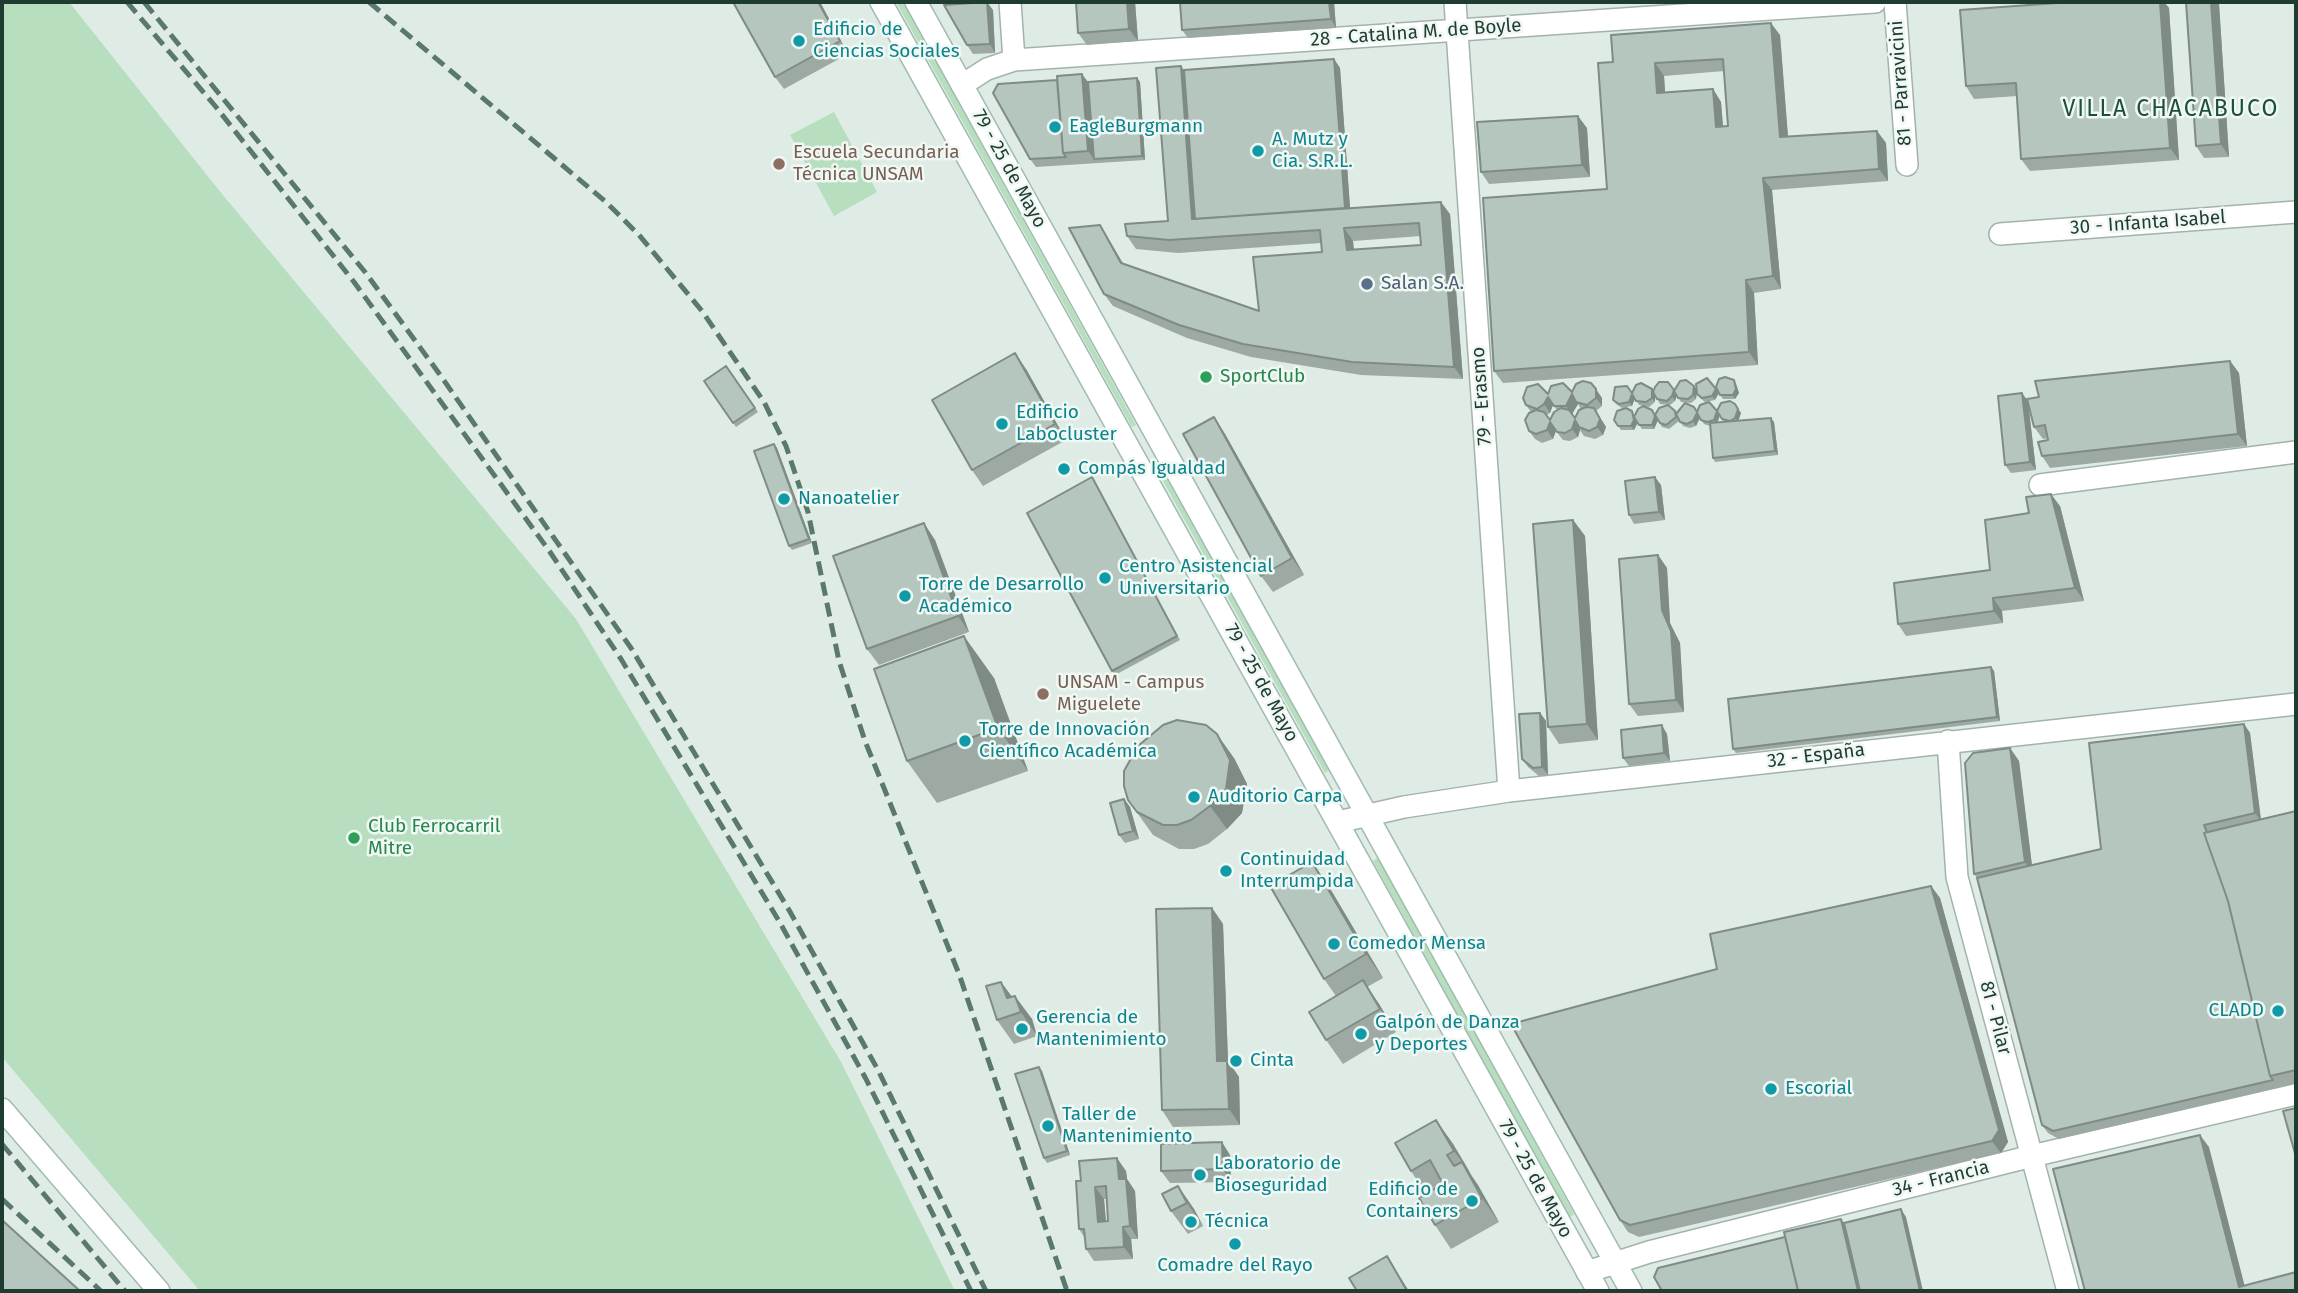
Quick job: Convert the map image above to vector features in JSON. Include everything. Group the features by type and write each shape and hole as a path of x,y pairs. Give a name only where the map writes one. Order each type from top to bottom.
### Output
{"street":[{"name":"79 - 25 de Mayo","path":"881,2 1598,1291"},
{"name":"79 - 25 de Mayo","path":"916,2 1631,1291"},
{"path":"1010,2 1014,60"},
{"name":"79 - Erasmo","path":"1455,2 1509,791"},
{"name":"28 - Catalina M. de Boyle","path":"962,85 987,69 1014,60 1875,2"},
{"name":"81 - Parravicini","path":"1895,2 1907,165"},
{"name":"30 - Infanta Isabel","path":"2000,234 2296,212"},
{"path":"2040,485 2296,452"},
{"name":"32 - España","path":"1338,822 1404,807 1509,791 2296,704"},
{"name":"81 - Pilar","path":"1948,741 1956,877 2068,1291"},
{"name":"34 - Francia","path":"1587,1272 1616,1262 2032,1156 2296,1094"},
{"path":"2,1109 159,1291"}],"green space":[{"name":"Club Ferrocarril Mitre","path":"2,2 69,2 222,194 576,619 841,1062 955,1291 200,1291 2,1057"},
{"path":"896,2 903,2 1136,425 1132,427"},
{"path":"834,112 877,192 834,216 790,135"},
{"path":"1162,470 1329,770 1325,773 1158,472"},
{"path":"1379,857 1574,1214 1569,1218 1373,861"}],"building":[{"name":"Edificio de Ciencias Sociales","path":"733,2 818,2 840,41 775,77"},
{"path":"987,2 990,44 967,45 944,5"},
{"path":"1076,2 1127,2 1129,29 1078,33"},
{"path":"1180,2 1329,2 1331,19 1182,30"},
{"path":"2071,2 2160,2 2170,148 2021,159 2016,83 1966,86 1960,10"},
{"path":"2186,2 2211,2 2221,144 2196,146"},
{"path":"1771,23 1780,137 1877,131 1879,169 1763,178 1773,276 1746,280 1749,352 1494,371 1483,198 1607,189 1598,63 1613,62 1611,35","holes":["1723,59 1728,126 1716,127 1713,89 1657,93 1655,63"]},
{"name":"A. Mutz y Cia. S.R.L.","path":"1334,59 1345,208 1195,219 1184,70"},
{"path":"1181,66 1192,219 1441,202 1454,367 1352,362 1243,344 1179,325 1104,294 1069,228 1100,225 1121,263 1259,311 1253,257 1322,252 1320,230 1169,240 1127,236 1125,224 1168,221 1156,68","holes":["1419,223 1421,245 1347,250 1344,228"]},
{"path":"1082,74 1088,151 1063,153 1057,76"},
{"path":"1137,78 1142,156 1094,159 1088,82"},
{"path":"1057,80 1063,153 1066,157 1030,159 993,93 998,84"},
{"path":"1578,116 1582,165 1481,172 1477,122"},
{"name":"Edificio Labocluster","path":"1015,353 1055,424 972,470 932,400"},
{"path":"2230,361 2238,434 2042,456 2038,442 2048,440 2045,425 2034,427 2027,399 2039,397 2035,381"},
{"path":"726,366 755,408 733,423 704,381"},
{"path":"1725,377 1734,380 1736,389 1733,395 1720,395 1716,387 1719,379"},
{"path":"1707,378 1716,389 1712,396 1702,398 1697,394 1696,384"},
{"path":"1686,380 1694,386 1693,395 1688,399 1678,398 1674,391 1680,381"},
{"path":"1583,381 1591,383 1596,389 1596,398 1587,405 1576,402 1572,394 1566,406 1554,406 1548,397 1537,409 1526,405 1523,398 1527,387 1538,384 1548,394 1551,386 1563,383 1572,392 1576,384"},
{"path":"1659,382 1668,382 1674,390 1667,401 1657,399 1653,392"},
{"path":"1641,383 1652,389 1652,398 1646,402 1636,401 1632,394 1629,402 1619,404 1613,400 1615,387 1627,386 1632,393 1636,385"},
{"path":"2022,393 2030,462 2005,465 1998,396"},
{"path":"1730,401 1738,409 1735,418 1730,421 1722,419 1717,411 1721,403"},
{"path":"1709,402 1717,411 1714,420 1701,420 1697,413 1693,421 1687,424 1680,422 1676,414 1685,403 1694,407 1697,412 1700,405"},
{"path":"1668,405 1675,411 1676,417 1666,425 1660,423 1655,415 1659,408"},
{"path":"1643,406 1652,410 1655,416 1652,425 1639,425 1634,417"},
{"path":"1561,408 1569,410 1575,418 1579,410 1594,408 1600,419 1597,427 1589,431 1579,427 1575,420 1572,429 1565,433 1557,432 1550,422 1547,430 1536,434 1529,431 1525,420 1529,413 1536,410 1544,412 1550,420 1554,412"},
{"path":"1626,408 1632,411 1634,420 1631,426 1618,426 1614,420 1617,411"},
{"path":"1214,417 1292,558 1261,576 1183,434"},
{"path":"1771,418 1775,451 1713,458 1710,423"},
{"name":"Nanoatelier","path":"774,444 809,539 789,546 754,451"},
{"name":"Centro Asistencial Universitario","path":"1092,477 1177,636 1112,671 1027,513"},
{"path":"1655,477 1659,512 1629,515 1625,481"},
{"path":"2051,494 2075,588 1993,598 1994,611 1898,624 1894,583 1990,570 1985,520 2029,513 2026,497"},
{"path":"1573,520 1587,724 1548,727 1533,524"},
{"name":"Torre de Desarrollo Académico","path":"924,523 958,616 867,649 833,556"},
{"path":"1658,555 1662,610 1671,631 1676,700 1629,704 1619,559"},
{"path":"964,636 998,728 907,761 874,669"},
{"path":"1991,667 1997,717 1733,749 1728,699"},
{"path":"1540,713 1542,767 1533,768 1522,759 1519,714"},
{"name":"Auditorio Carpa","path":"1177,720 1206,725 1217,734 1230,760 1226,789 1210,806 1191,820 1177,825 1163,825 1137,812 1128,800 1124,771 1138,746 1163,725"},
{"path":"2244,724 2255,813 2204,825 2207,832 2204,833 2228,901 2273,1080 2053,1131 2042,1125 1977,878 2101,849 2089,743"},
{"path":"1662,725 1664,753 1623,758 1621,730"},
{"path":"2010,748 2025,862 1974,874 1965,763 1973,753"},
{"path":"1124,799 1133,831 1119,835 1110,803"},
{"name":"CLADD","path":"2296,811 2296,1070 2270,1076 2228,901 2204,833"},
{"name":"Comedor Mensa","path":"1312,862 1366,954 1324,979 1270,886"},
{"name":"Escorial","path":"1931,886 1999,1130 1992,1141 1630,1225 1620,1220 1511,1024 1717,969 1710,934"},
{"path":"1212,908 1217,1061 1227,1061 1229,1109 1162,1110 1156,909"},
{"path":"1363,980 1380,1009 1326,1040 1309,1012"},
{"path":"1001,982 1007,998 1015,996 1021,1012 997,1020 986,986"},
{"name":"Taller de Mantenimiento","path":"1039,1067 1067,1151 1044,1158 1015,1074"},
{"path":"2296,1108 2296,1157 2283,1111"},
{"path":"1436,1120 1454,1151 1447,1155 1454,1166 1462,1162 1482,1198 1435,1225 1419,1198 1443,1184 1430,1160 1411,1171 1395,1143"},
{"path":"2200,1135 2239,1287 2296,1272 2296,1291 2085,1291 2053,1169"},
{"path":"1222,1142 1223,1169 1161,1171 1161,1144"},
{"path":"1117,1158 1119,1179 1126,1179 1130,1226 1123,1227 1124,1247 1086,1249 1084,1229 1079,1229 1076,1181 1081,1181 1079,1161","holes":["1106,1186 1108,1221 1098,1222 1095,1187"]},
{"path":"1178,1186 1187,1203 1171,1211 1162,1194"},
{"path":"1901,1209 1920,1291 1860,1291 1844,1223"},
{"path":"1841,1219 1858,1291 1798,1291 1784,1232"},
{"path":"2,1220 80,1291 2,1291"},
{"path":"1785,1237 1798,1290 1662,1291 1654,1277 1658,1268"},
{"path":"1387,1256 1407,1291 1357,1291 1349,1278"}],"railway":[{"path":"127,2 216,107 354,282 550,552 621,659 779,921 866,1079 971,1291"},
{"path":"144,2 365,272 631,648 789,910 878,1070 986,1291"},
{"path":"369,2 606,202 639,235 702,311 764,402 786,446 808,512 839,661 865,741 959,974 1067,1291"},
{"path":"2,1144 125,1291"},
{"path":"2,1199 101,1291"}],"place":[{"name":"Edificio de Ciencias Sociales","path":"799,41"},
{"name":"EagleBurgmann","path":"1055,127"},
{"name":"A. Mutz y Cia. S.R.L.","path":"1258,151"},
{"name":"Escuela Secundaria Técnica UNSAM","path":"779,164"},
{"name":"Salan S.A.","path":"1367,284"},
{"name":"SportClub","path":"1206,377"},
{"name":"Edificio Labocluster","path":"1002,424"},
{"name":"Compás Igualdad","path":"1064,469"},
{"name":"Nanoatelier","path":"784,499"},
{"name":"Centro Asistencial Universitario","path":"1105,578"},
{"name":"Torre de Desarrollo Académico","path":"905,596"},
{"name":"UNSAM - Campus Miguelete","path":"1043,694"},
{"name":"Torre de Innovación Científico Académica","path":"965,741"},
{"name":"Auditorio Carpa","path":"1194,797"},
{"name":"Club Ferrocarril Mitre","path":"354,838"},
{"name":"Continuidad Interrumpida","path":"1226,871"},
{"name":"Comedor Mensa","path":"1334,944"},
{"name":"CLADD","path":"2278,1011"},
{"name":"Gerencia de Mantenimiento","path":"1022,1029"},
{"name":"Galpón de Danza y Deportes","path":"1361,1034"},
{"name":"Cinta","path":"1236,1061"},
{"name":"Escorial","path":"1771,1089"},
{"name":"Taller de Mantenimiento","path":"1048,1126"},
{"name":"Laboratorio de Bioseguridad","path":"1200,1175"},
{"name":"Edificio de Containers","path":"1472,1201"},
{"name":"Técnica","path":"1191,1222"},
{"name":"Comadre del Rayo","path":"1235,1244"}],"district":[{"name":"VILLA CHACABUCO","path":"2171,110"}]}
